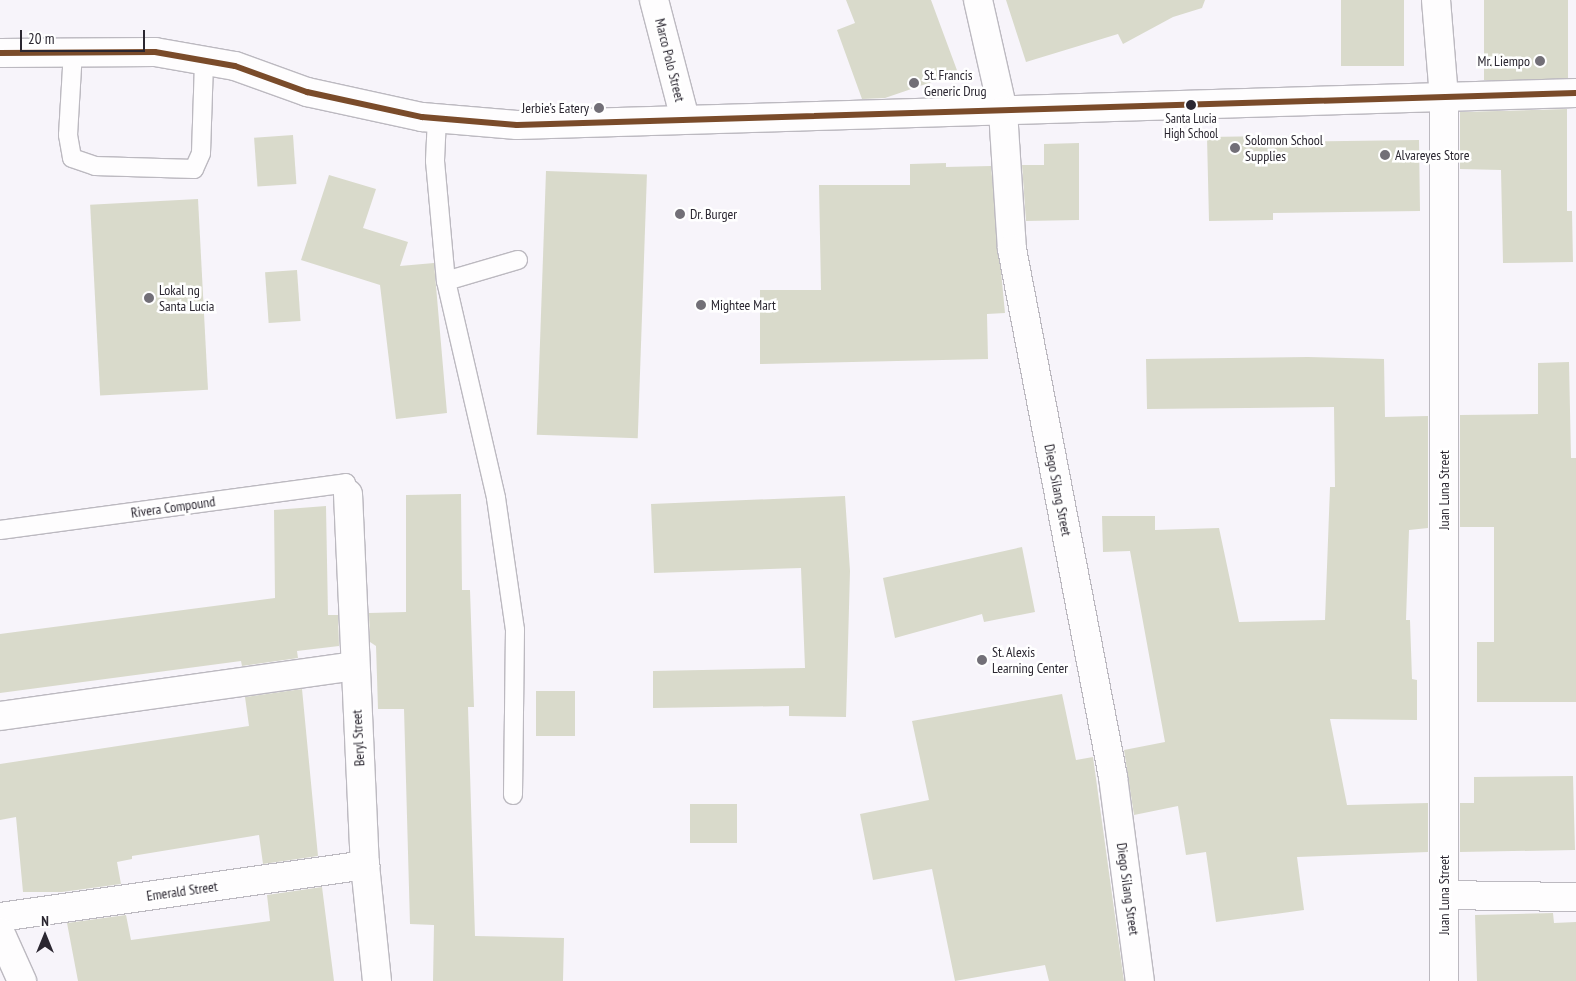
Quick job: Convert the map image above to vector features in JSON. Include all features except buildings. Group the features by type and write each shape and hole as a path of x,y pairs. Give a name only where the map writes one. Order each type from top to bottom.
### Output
{"street":[{"name":"Marco Polo Street","path":"654,0 685,120"},
{"name":"Diego Silang Street","path":"978,0 1003,111 1012,250 1113,777 1140,981"},
{"name":"Juan Luna Street","path":"1436,0 1444,97 1444,981"},
{"path":"0,53 73,51 155,52 235,66 307,92 437,118 517,125 1576,93"},
{"name":"Beryl Street","path":"347,489 364,865 377,981"},
{"path":"0,716 354,666"},
{"name":"Emerald Street","path":"0,917 364,865"},
{"path":"1444,895 1576,897"},
{"path":"0,932 22,981"}],"lane":[{"path":"73,51 68,135 72,158 95,166 194,168 201,153 204,61"},
{"path":"437,118 434,161 446,281 496,498 515,630 513,795"},
{"path":"446,281 518,260"},
{"name":"Rivera Compound","path":"0,530 347,489"}],"transit line":[{"path":"0,53 155,52 235,66 307,92 422,117 517,125 1576,93"}],"place":[{"name":"Mr. Liempo","path":"1540,61"},
{"name":"St. Francis Generic Drug","path":"914,83"},
{"name":"Santa Lucia High School","path":"1191,105"},
{"name":"Jerbie’s Eatery","path":"599,108"},
{"name":"Solomon School Supplies","path":"1235,148"},
{"name":"Alvareyes Store","path":"1385,155"},
{"name":"Dr. Burger","path":"680,214"},
{"name":"Lokal ng Santa Lucia","path":"149,298"},
{"name":"Mightee Mart","path":"701,305"},
{"name":"St. Alexis Learning Center","path":"982,660"}]}
